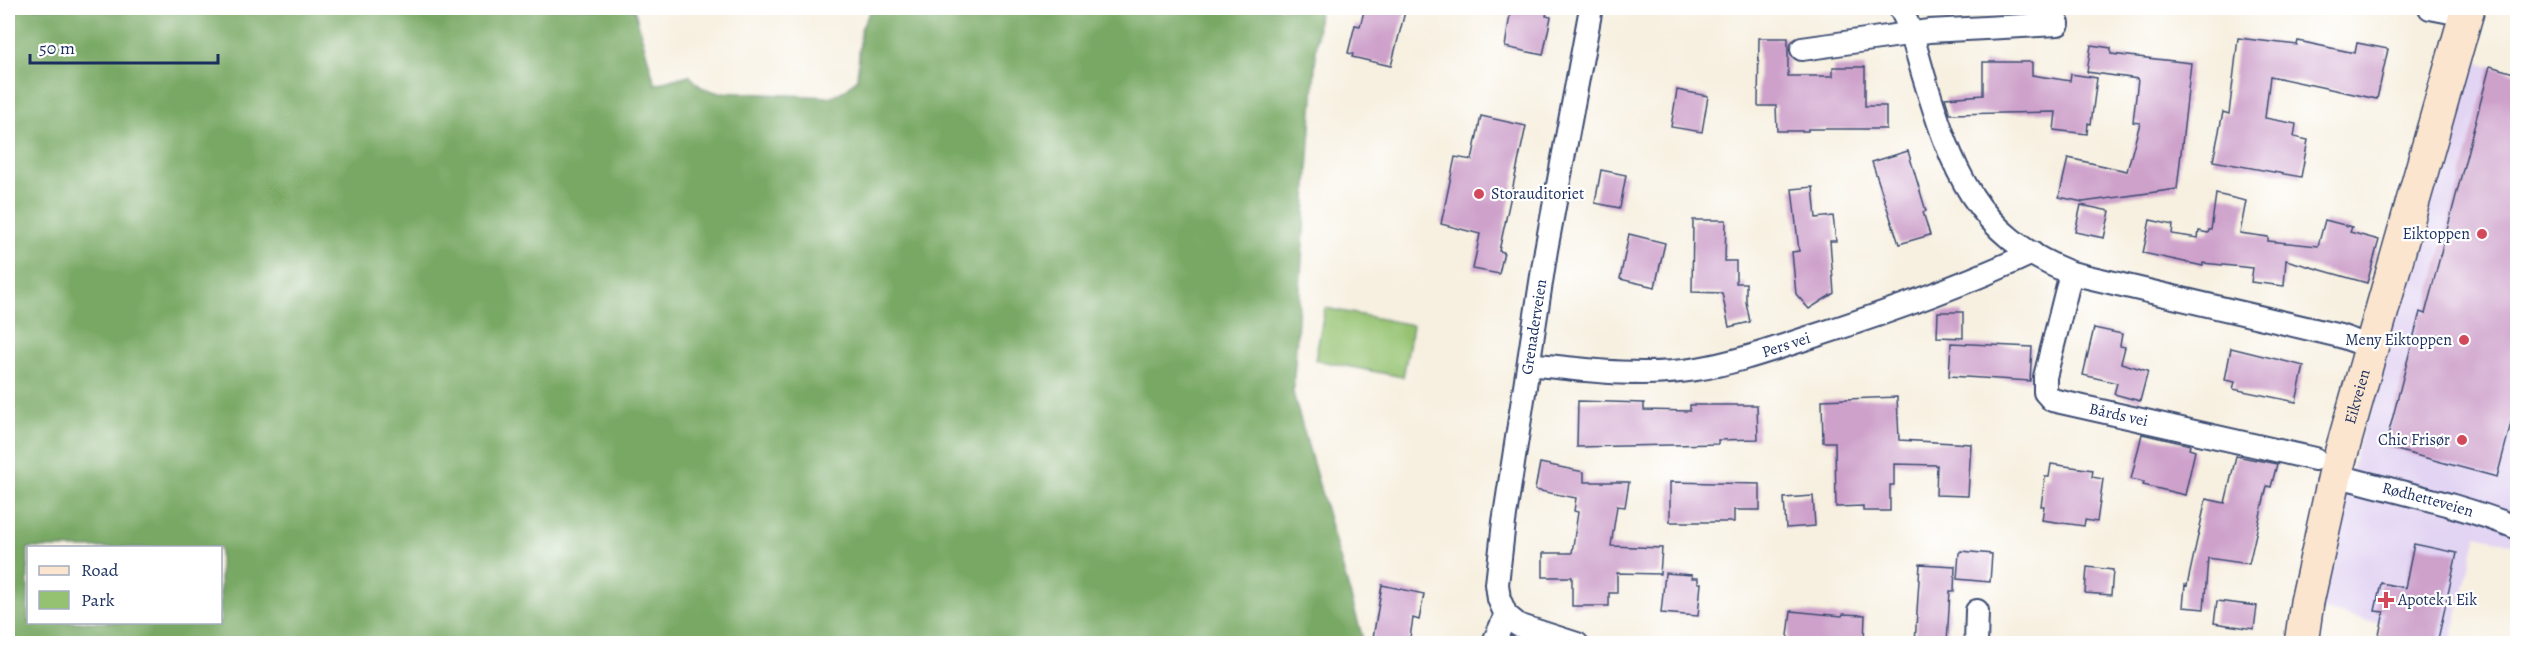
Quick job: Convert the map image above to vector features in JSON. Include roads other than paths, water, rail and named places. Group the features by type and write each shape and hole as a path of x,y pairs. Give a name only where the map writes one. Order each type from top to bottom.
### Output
{"main road":[{"name":"Eikveien","path":"2301,644 2325,467 2371,347 2467,11"}],"street":[{"name":"Grenaderveien","path":"1506,615 1499,599 1497,584 1504,522 1546,250 1591,8"},
{"path":"1900,8 1911,33 1943,139 1969,195 2006,234 2032,253 2071,273 2340,336 2371,347"},
{"name":"Eikveien","path":"2430,8 2467,11"},
{"path":"1802,49 1911,33 2058,24"},
{"name":"Pers vei","path":"1528,364 1594,371 1656,373 1697,369 1743,359 1857,322 1979,278 2032,253"},
{"name":"Bårds vei","path":"2071,273 2045,377 2045,392 2052,400 2325,467"},
{"name":"Rødhetteveien","path":"2325,467 2482,514 2517,528"},
{"path":"1976,644 1977,611"},
{"path":"1493,644 1506,615 1518,625 1577,644"}],"place":[{"name":"Storauditoriet","path":"1479,194"},
{"name":"Eiktoppen","path":"2482,234"},
{"name":"Meny Eiktoppen","path":"2464,340"},
{"name":"Chic Frisør","path":"2462,440"},
{"name":"Apotek 1 Eik","path":"2386,600"}]}
